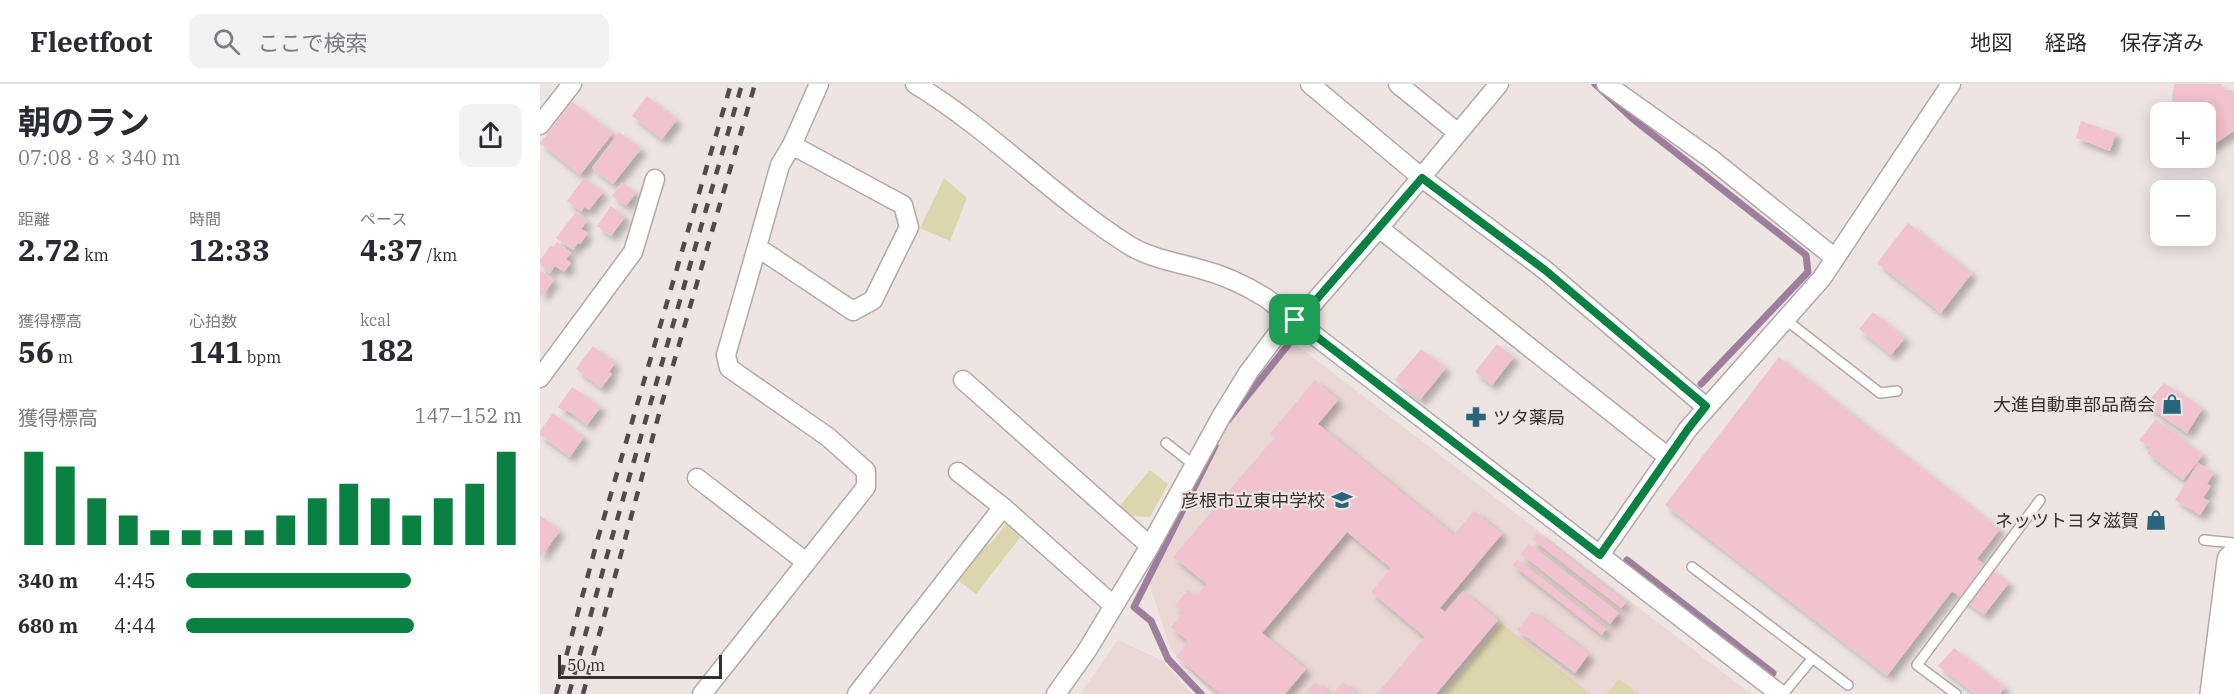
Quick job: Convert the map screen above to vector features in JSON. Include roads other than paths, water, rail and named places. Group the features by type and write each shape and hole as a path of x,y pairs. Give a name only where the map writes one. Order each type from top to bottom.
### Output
{"highway":[{"path":"2217,694 2234,561"}],"street":[{"path":"540,125 572,84"},
{"path":"702,694 866,487 866,471 828,437 729,368 726,355 780,165 792,145 819,84"},
{"path":"915,84 959,112 1052,188 1128,245 1146,254 1230,278 1266,298 1782,694"},
{"path":"1310,84 1422,178 1545,270 1706,406"},
{"path":"1398,84 1458,133"},
{"path":"1056,694 1086,652 1150,546 1248,373 1280,330 1303,315 1422,178 1499,84"},
{"path":"1606,84 1841,255"},
{"path":"1600,555 1706,406 1786,320 1841,255 1952,84"},
{"path":"757,247 853,311 873,300 909,227 903,205 792,145"},
{"path":"540,378 633,252 656,179"},
{"path":"1379,228 1668,457"},
{"path":"963,380 1150,546"},
{"path":"958,472 1003,507 1113,605"},
{"path":"697,478 806,562"},
{"path":"857,694 1003,507"}],"lane":[{"path":"1786,320 1880,393 1897,391"},
{"path":"1166,443 1194,465"},
{"path":"1956,694 1917,665 2040,500"},
{"path":"2204,540 2234,543"},
{"path":"1692,567 1848,686"},
{"path":"1782,694 1812,659"}],"waterway":[{"path":"1595,84 1633,119 1806,255 1808,272 1701,384"},
{"path":"1228,420 1288,345"},
{"path":"1201,694 1168,659 1151,621 1134,607 1215,446"},
{"path":"1627,560 1773,673"}],"railway":[{"path":"556,694 598,538 731,84"},
{"path":"569,694 742,84"},
{"path":"583,694 662,403 755,84"}],"place":[{"name":"大進自動車部品商会","path":"2172,404"},
{"name":"ツタ薬局","path":"1476,417"},
{"name":"彦根市立東中学校","path":"1342,500"},
{"name":"ネッツトヨタ滋賀","path":"2156,520"}]}
